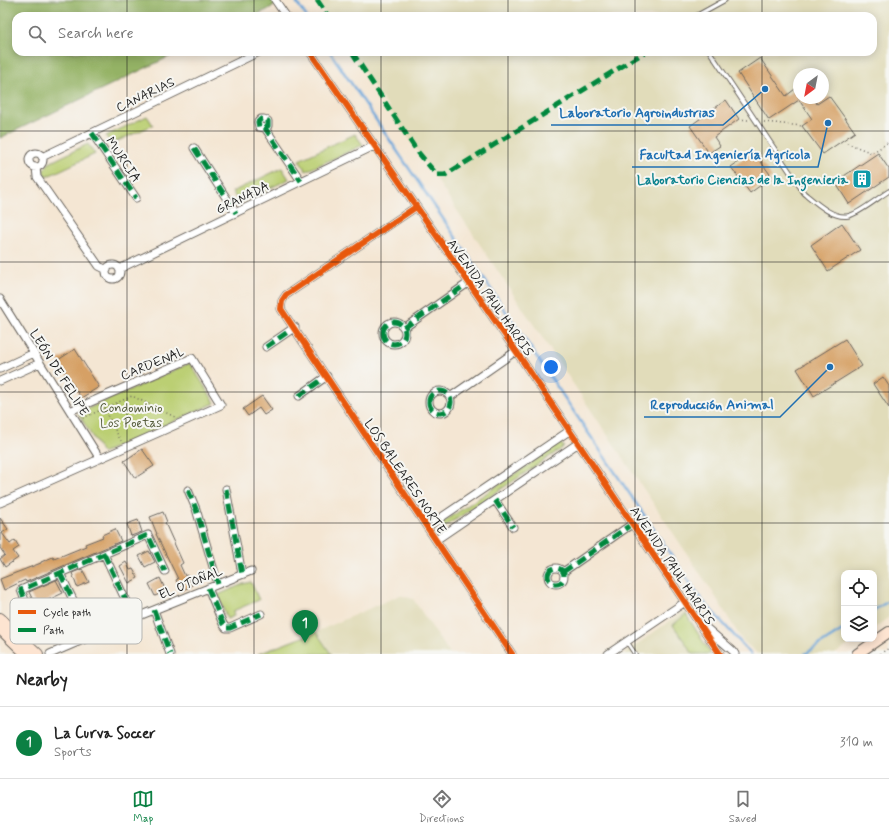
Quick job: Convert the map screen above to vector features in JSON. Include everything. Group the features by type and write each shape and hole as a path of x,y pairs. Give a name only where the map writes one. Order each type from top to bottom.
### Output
{"main road":[{"path":"0,618 10,627"},
{"path":"0,629 10,639"},
{"path":"858,653 889,632"},
{"path":"16,644 26,654"},
{"path":"27,644 38,654"}],"street":[{"path":"275,0 283,12"},
{"name":"CANARIAS","path":"36,167 30,163 30,156 37,153 42,157 251,56"},
{"name":"AVENIDA PAUL HARRIS","path":"313,56 516,351 569,432 720,654"},
{"path":"265,128 301,181"},
{"name":"MURCIA","path":"92,133 136,198"},
{"name":"GRANADA","path":"36,167 37,177 99,266 107,270 108,277 115,278 120,274 119,269 374,146"},
{"path":"194,148 236,213"},
{"path":"36,167 40,166 42,163 42,157"},
{"name":"LOS BALEARES NORTE","path":"416,207 286,295 282,301 282,309 512,654"},
{"path":"404,328 468,283"},
{"name":"LEÓN DE FELIPE","path":"0,299 100,459"},
{"path":"266,347 295,327"},
{"path":"450,397 516,351"},
{"path":"0,369 34,353"},
{"name":"CARDENAL","path":"70,411 192,358 221,405 184,422"},
{"path":"0,381 40,363"},
{"path":"299,396 327,376"},
{"path":"0,503 184,422"},
{"path":"427,527 569,432"},
{"path":"436,540 578,444"},
{"path":"226,489 242,574"},
{"path":"188,490 196,509 218,584"},
{"path":"495,500 514,526"},
{"path":"563,572 632,524"},
{"path":"23,598 20,590 148,534 165,571"},
{"path":"104,554 125,598"},
{"name":"EL OTOÑAL","path":"142,615 251,571"},
{"path":"60,573 72,598"},
{"path":"208,588 226,628 230,628 260,614"},
{"path":"608,654 685,602"},
{"path":"154,610 170,654"},
{"name":"AVENIDA PAUL HARRIS","path":"697,619 735,654"},
{"name":"EL OTOÑAL","path":"50,654 73,644"}],"lane":[{"path":"703,12 724,0"},
{"path":"713,56 804,193 823,209 848,216 856,213 889,191"},
{"path":"626,641 635,654"}],"path":[{"path":"740,120 747,120"},
{"path":"763,122 802,126"},
{"path":"847,143 872,153 889,142"},
{"path":"76,421 132,396 184,422"},
{"path":"98,398 125,448"},
{"path":"880,654 889,648"}],"shaded area":[{"path":"316,0 889,0 889,617 877,626 877,570 841,570 841,642 853,642 835,654 758,654 742,640 712,591 354,56 877,56 877,12 324,12"},
{"path":"400,595 413,599 450,654 331,654 316,632"},
{"path":"684,611 711,654 623,654"}],"green space":[{"path":"0,0 282,0 263,12 12,12 12,56 171,56 0,138"},
{"path":"147,116 153,125 111,144 106,136"},
{"path":"355,134 363,145 306,171 299,160"},
{"path":"88,144 95,154 46,177 43,171 49,163"},
{"path":"282,168 289,179 240,203 232,192"},
{"name":"Condominio Los Poetas","path":"190,363 215,403 102,453 78,413"},
{"path":"561,443 564,447 443,528 440,524"},
{"path":"251,582 259,600 233,611 234,616 227,619 218,595"},
{"path":"686,614 711,654 693,654 673,625"},
{"path":"316,632 331,654 258,654"}],"building":[{"path":"760,58 786,96 793,91 793,104 769,120 738,73"},
{"path":"829,96 855,132 823,154 802,126 812,119 802,104 829,104"},
{"path":"726,100 739,119 714,137 720,146 709,153 690,126"},
{"path":"753,151 772,177 750,193 731,167"},
{"name":"Laboratorio Ciencias de la Ingenieria","path":"878,153 889,169 889,177 849,204 835,182"},
{"path":"842,223 860,250 828,271 811,245"},
{"path":"845,339 862,366 814,396 797,369"},
{"path":"75,349 99,387 81,398 58,360"},
{"path":"883,377 889,386 889,408 873,384"},
{"path":"262,396 272,410 264,415 259,408 248,416 243,409"},
{"path":"142,449 154,466 135,478 124,461"},
{"path":"163,512 167,522 165,523 183,563 180,565 192,586 181,591 176,580 178,579 156,534 150,517"},
{"path":"0,518 8,529 2,533 10,544 15,540 19,547 13,551 18,558 5,567 0,559 5,555 0,548"},
{"path":"138,520 142,532 131,536 127,524"},
{"path":"115,529 121,541 4,590 0,579 53,557 54,559 86,546 85,544 103,537 102,535"},
{"path":"149,551 155,562 145,567 139,556"},
{"path":"126,562 130,570 133,569 138,578 129,583 120,566"},
{"path":"82,569 89,582 77,587 72,573"},
{"path":"160,578 166,591 155,596 149,584"},
{"path":"56,580 63,593 52,598 32,598 29,592"}],"waterway":[{"path":"295,0 303,12"},
{"path":"333,56 701,599 751,654"},
{"path":"877,608 889,601"},
{"path":"805,654 841,631"}],"marked path":[{"path":"317,0 325,12"},
{"path":"355,56 417,151 437,175 445,175 638,56"},
{"path":"265,128 268,126 268,121 261,119 258,122 259,127 265,128 301,181"},
{"path":"92,133 136,198"},
{"path":"194,148 236,213"},
{"path":"404,328 468,283"},
{"path":"394,322 402,325 405,333 402,341 394,344 386,341 383,333 386,325 394,322"},
{"path":"266,347 295,327"},
{"path":"299,396 327,376"},
{"path":"440,391 448,394 451,402 448,410 440,413 432,410 429,402 432,394 440,391"},
{"path":"226,489 242,574"},
{"path":"188,490 196,509 218,584"},
{"path":"495,500 513,527"},
{"path":"563,572 632,524"},
{"path":"24,598 21,590 148,535 165,571"},
{"path":"104,554 125,598"},
{"path":"556,568 562,570 564,576 562,582 556,584 550,582 548,576 550,570 556,568"},
{"path":"60,573 72,598"},
{"path":"208,588 226,628 230,628 261,614"},
{"path":"154,610 170,654"}],"cycle path":[{"path":"313,56 516,351 720,654"},
{"path":"416,207 286,295 282,301 281,309 512,654"}],"place":[{"name":"Laboratorio Agroindustrias","path":"765,89"},
{"name":"Facultad Ingeniería Agricola","path":"828,123"},
{"name":"Laboratorio Ciencias de la Ingenieria","path":"862,179"},
{"name":"Reproducción Animal","path":"830,367"},
{"name":"La Curva Soccer","path":"305,643"}]}
